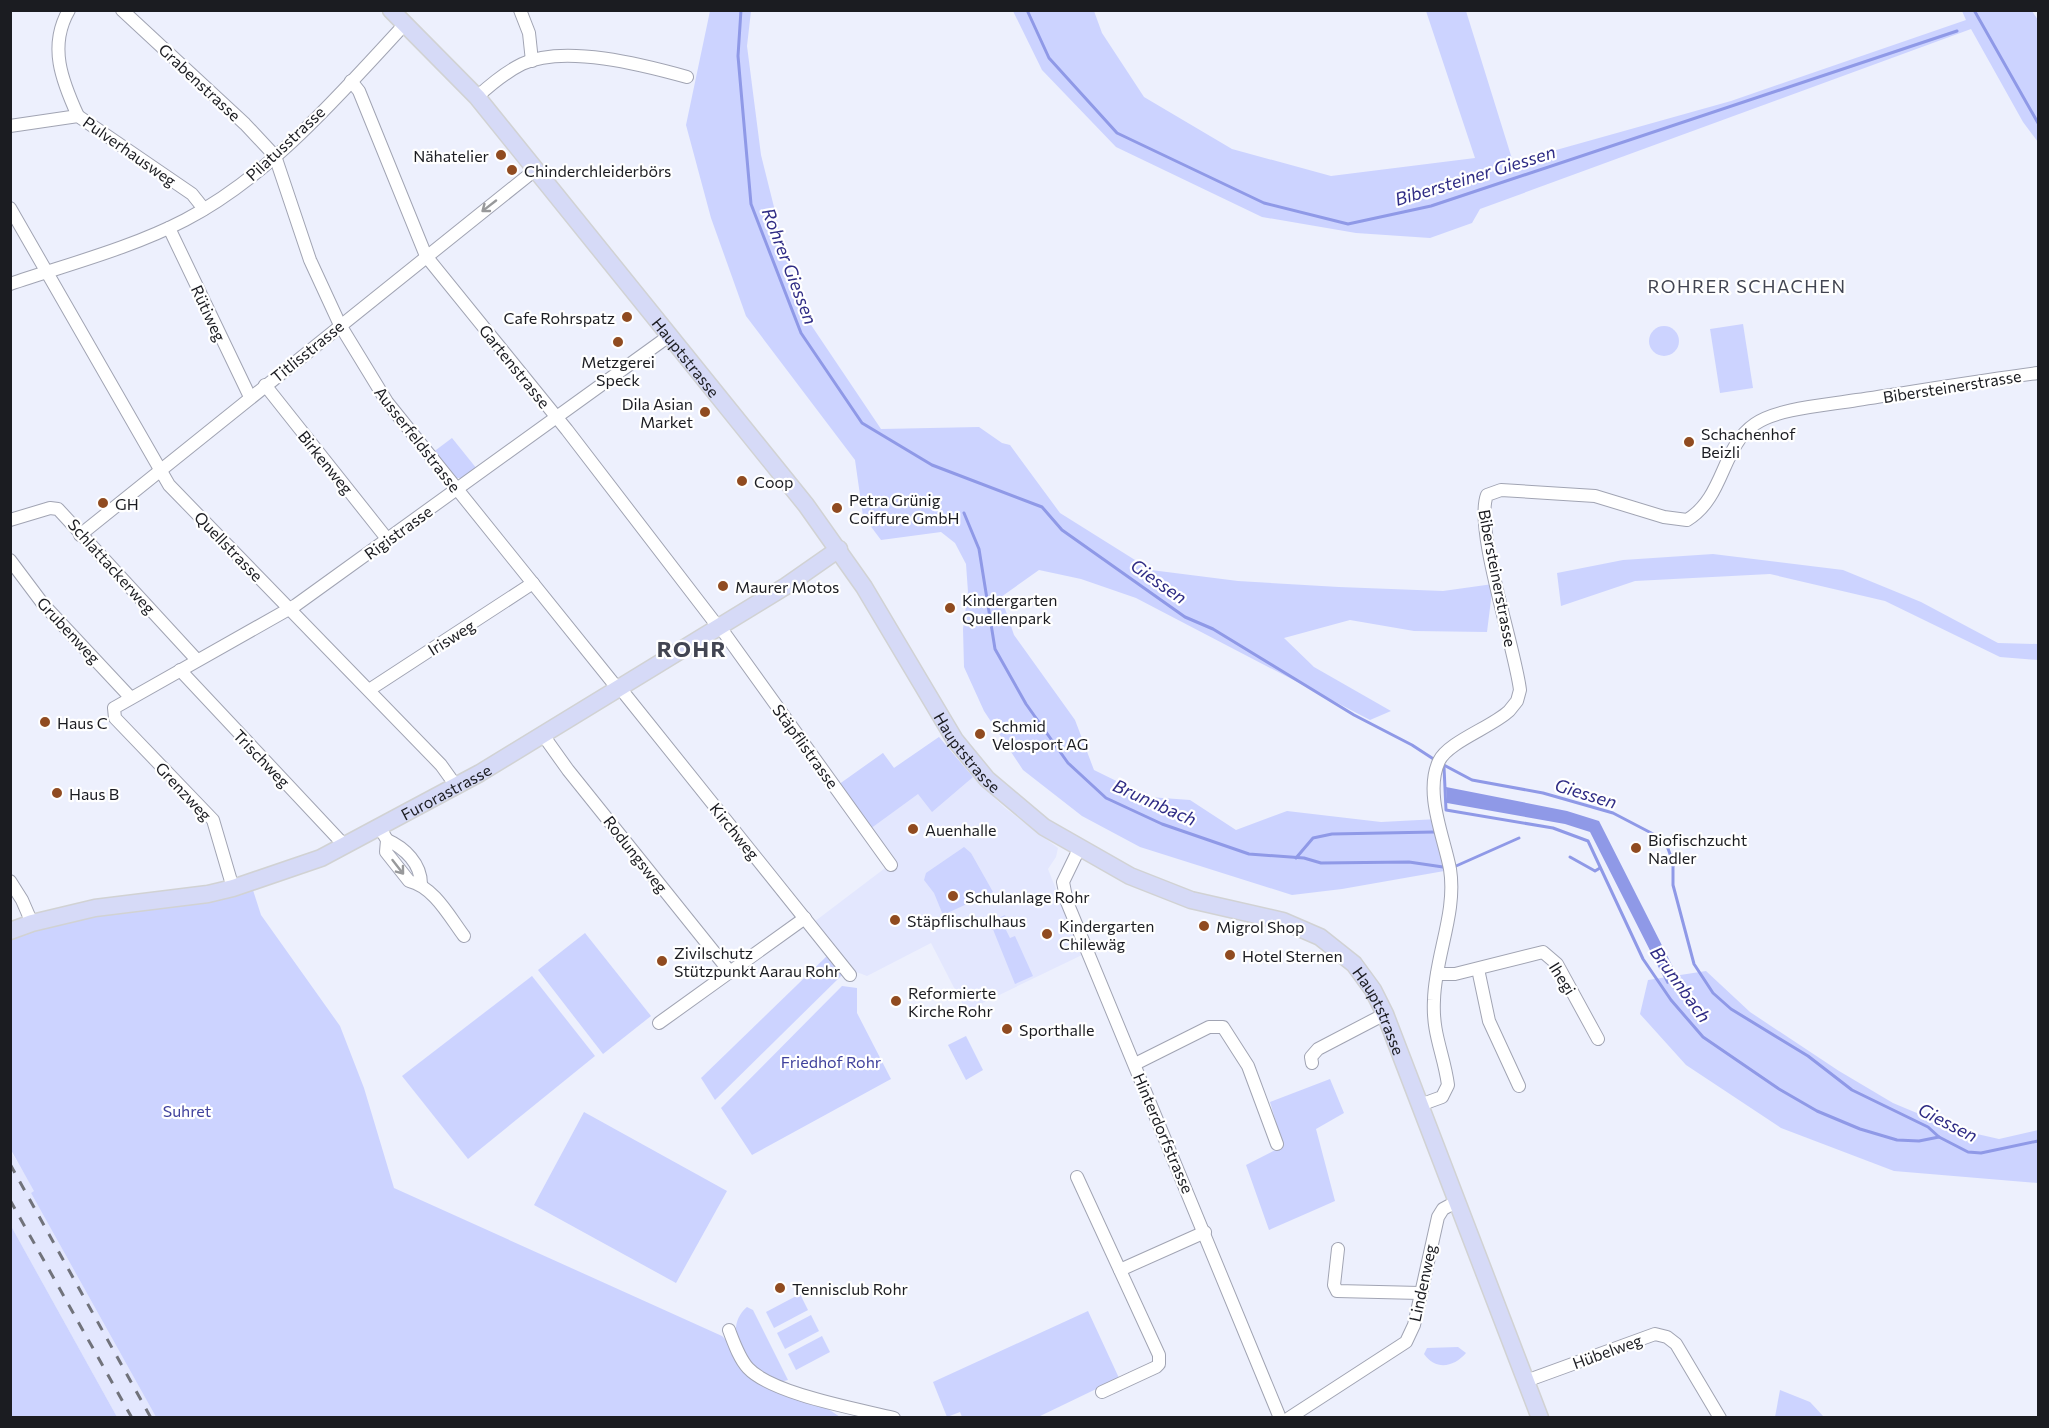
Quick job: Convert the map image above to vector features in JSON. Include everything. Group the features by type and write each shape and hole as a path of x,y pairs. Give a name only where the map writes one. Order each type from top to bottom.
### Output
{"main road":[{"name":"Hauptstrasse","path":"391,10 477,97 839,549 950,732 980,772 1028,815 1079,849 1130,876 1191,900 1282,921 1320,937 1354,964 1373,990 1385,1014 1540,1418"},
{"name":"Furorastrasse","path":"10,931 32,923 95,908 207,894 233,888 297,868 345,846 384,834 456,786 807,573 839,549"}],"street":[{"path":"69,10 61,29 58,58 63,83 78,116"},
{"name":"Grabenstrasse","path":"122,10 245,124 275,156"},
{"path":"520,10 529,33 532,61"},
{"name":"Pilatusstrasse","path":"10,284 169,228 204,209 275,156 405,24"},
{"path":"477,97 511,71 532,61 594,57 625,61 687,77"},
{"name":"Gartenstrasse","path":"351,81 361,96 426,256 557,417 719,628"},
{"name":"Pulverhausweg","path":"10,126 78,116 192,194 204,209"},
{"name":"Ausserfeldstrasse","path":"275,156 283,172 310,260 340,325 387,402 619,689"},
{"name":"Titlisstrasse","path":"80,535 159,469 535,170"},
{"name":"Quellstrasse","path":"10,208 169,484 441,765 456,786"},
{"name":"Rütiweg","path":"169,228 250,397"},
{"name":"Rigistrasse","path":"114,708 290,609 669,336"},
{"name":"Bibersteinerstrasse","path":"1420,1105 1442,1096 1448,1085 1435,1033 1434,997 1449,911 1451,885 1438,819 1435,782 1438,764 1445,753 1502,718 1516,701 1520,690 1487,538 1484,502 1487,495 1492,491 1595,496 1670,518 1687,519 1710,501 1731,455 1742,437 1755,424 1809,407 2038,372"},
{"name":"Birkenweg","path":"265,385 388,540"},
{"name":"Schlattackerweg","path":"10,520 50,508 58,509 197,660"},
{"name":"Grubenweg","path":"10,560 43,604 130,697"},
{"name":"Irisweg","path":"369,690 533,583"},
{"name":"Stäpflistrasse","path":"719,628 891,865"},
{"name":"Trischweg","path":"180,670 345,846"},
{"name":"Kirchweg","path":"619,689 850,975"},
{"name":"Grenzweg","path":"114,708 115,718 213,820 233,888"},
{"name":"Rodungsweg","path":"543,735 568,770 730,972"},
{"path":"384,834 386,852 409,882 421,884 464,936"},
{"name":"Hinterdorfstrasse","path":"1079,849 1063,882 1067,902 1280,1418"},
{"path":"10,881 22,900 32,923"},
{"path":"659,1023 805,918"},
{"name":"Ihegi","path":"1437,974 1455,974 1539,952 1548,955 1557,964 1598,1039"},
{"path":"1478,969 1489,1021 1519,1086"},
{"path":"1312,1063 1311,1057 1318,1050 1385,1014"},
{"path":"1135,1064 1209,1027 1223,1027 1248,1066 1277,1144"},
{"path":"1077,1176 1159,1355 1159,1364 1102,1392"},
{"name":"Lindenweg","path":"1289,1418 1400,1347 1414,1325 1438,1217 1443,1209 1456,1202"},
{"path":"1120,1270 1205,1232"},
{"path":"1338,1249 1334,1285 1337,1291 1420,1293"},
{"path":"729,1330 742,1360 758,1375 782,1388 894,1418"},
{"name":"Hübelweg","path":"1526,1381 1645,1336 1667,1337 1676,1344 1720,1418"}],"shaded area":[{"name":"Schulanlage Rohr","path":"939,737 954,759 1005,808 1058,848 1056,857 1048,869 1082,955 966,1011 931,943 867,976 854,971 814,922 893,862 838,785 883,753 894,768"},
{"path":"10,1150 35,1191 31,1193 156,1417 117,1417 11,1226"}],"green space":[{"path":"710,11 751,11 747,46 761,155 799,307 881,429 979,427 1002,443 1010,445 1060,513 1151,570 1238,581 1339,587 1443,591 1493,584 1487,632 1414,631 1350,620 1284,638 1314,667 1391,711 1370,720 1136,598 1081,579 1039,570 1001,597 1014,635 1075,720 1094,770 1149,797 1190,800 1236,830 1287,811 1381,822 1438,819 1450,870 1342,889 1292,895 1140,847 1082,816 1023,770 984,711 964,667 963,629 968,592 966,564 955,543 941,532 881,540 863,516 855,460 746,316 711,218 686,125"},
{"path":"1013,11 1094,11 1102,33 1144,97 1232,149 1331,176 1475,158 1426,11 1466,11 1513,162 1731,101 1966,20 1962,11 2032,11 2038,20 2038,142 2023,122 1971,29 1480,209 1472,223 1430,238 1356,233 1262,217 1116,147 1042,70"},
{"path":"1743,324 1753,388 1720,393 1710,329"},
{"path":"1664,326 1675,330 1679,341 1675,352 1664,356 1653,352 1649,341 1653,330"},
{"path":"452,438 477,469 462,478 454,478 432,453"},
{"path":"1713,554 1843,570 1921,602 1998,643 2038,644 2038,660 2000,657 1885,601 1770,574 1635,581 1561,606 1557,573 1623,560"},
{"path":"939,737 973,777 932,812 918,794 870,829 838,785 883,753 894,768"},
{"path":"964,847 971,853 993,892 943,915 934,893 924,880 926,873"},
{"name":"Suhret","path":"253,890 261,915 340,1026 364,1088 394,1188 722,1336 760,1374 797,1388 840,1417 156,1417 31,1193 34,1191 11,1150 10,940 70,921"},
{"path":"1005,915 1007,919 1002,922 1010,938 1015,936 1033,976 1015,984 990,922"},
{"path":"585,933 651,1016 603,1054 538,970"},
{"path":"828,955 842,975 715,1100 701,1078"},
{"path":"1706,971 1750,1012 1839,1071 1893,1103 1955,1129 1999,1139 2038,1130 2038,1183 1894,1171 1781,1128 1686,1065 1640,1014 1648,980"},
{"path":"532,976 595,1056 468,1159 402,1076"},
{"name":"Friedhof Rohr","path":"842,986 857,988 857,1013 891,1079 752,1155 721,1108"},
{"path":"966,1036 983,1070 966,1080 948,1045"},
{"path":"1330,1079 1344,1113 1316,1129 1335,1201 1269,1230 1246,1165 1283,1146 1270,1102"},
{"path":"584,1112 727,1191 676,1283 534,1205"},
{"path":"11,1226 117,1417 11,1417"},
{"path":"800,1294 808,1310 774,1328 766,1312"},
{"path":"747,1307 753,1310 788,1380 780,1382 764,1374 744,1355 736,1330 737,1322"},
{"path":"1088,1311 1119,1378 1036,1418 962,1417 960,1412 947,1417 933,1382"},
{"path":"811,1315 819,1331 785,1349 777,1333"},
{"path":"822,1336 830,1352 796,1370 788,1354"},
{"path":"1458,1347 1466,1353 1451,1364 1439,1365 1424,1354 1427,1348"},
{"path":"1780,1390 1810,1402 1824,1417 1775,1417"}],"water":[{"path":"1446,787 1567,811 1599,821 1679,979 1667,984 1590,832 1565,824 1447,803"}],"waterway":[{"name":"Rohrer Giessen","path":"741,10 738,56 751,204 801,333 862,423 932,465 1042,507 1062,530 1185,617 1213,629 1354,715 1412,745 1435,760"},
{"name":"Bibersteiner Giessen","path":"1027,10 1049,58 1117,133 1264,203 1348,224 1431,206 1957,31"},
{"name":"Giessen","path":"1974,10 2038,123"},
{"name":"Brunnbach","path":"964,513 979,549 995,649 1026,704 1068,763 1106,798 1162,824 1249,854 1304,858 1321,863 1409,862 1443,867"},
{"name":"Giessen","path":"1440,763 1472,780 1543,793 1613,813 1657,836 1667,846 1673,862 1673,885 1694,964 1713,993 1731,1009 1808,1056 1852,1090 1928,1127 1939,1137 1968,1152 1981,1153 2038,1141"},
{"name":"Brunnbach","path":"1444,767 1446,810 1553,828 1588,841 1643,959 1671,1000 1703,1037 1779,1089 1817,1111 1860,1129 1897,1140 1919,1141 1939,1137"},
{"path":"1296,858 1313,838 1332,834 1434,832"},
{"path":"1456,866 1519,838"},
{"path":"1570,857 1595,871 1600,868"}],"railway":[{"path":"10,1164 151,1418"},
{"path":"10,1200 132,1418"}],"place":[{"name":"Nähatelier","path":"501,155"},
{"name":"Chinderchleiderbörs","path":"512,170"},
{"name":"Cafe Rohrspatz","path":"627,317"},
{"name":"Metzgerei Speck","path":"618,342"},
{"name":"Dila Asian Market","path":"705,412"},
{"name":"Schachenhof Beizli","path":"1689,442"},
{"name":"Coop","path":"742,481"},
{"name":"GH","path":"103,503"},
{"name":"Petra Grünig Coiffure GmbH","path":"837,508"},
{"name":"Maurer Motos","path":"723,586"},
{"name":"Kindergarten Quellenpark","path":"950,608"},
{"name":"Haus C","path":"45,722"},
{"name":"Schmid Velosport AG","path":"980,734"},
{"name":"Haus B","path":"57,793"},
{"name":"Auenhalle","path":"913,829"},
{"name":"Biofischzucht Nadler","path":"1636,848"},
{"name":"Schulanlage Rohr","path":"953,896"},
{"name":"Stäpflischulhaus","path":"895,920"},
{"name":"Migrol Shop","path":"1204,926"},
{"name":"Kindergarten Chilewäg","path":"1047,934"},
{"name":"Hotel Sternen","path":"1230,955"},
{"name":"Zivilschutz Stützpunkt Aarau Rohr","path":"662,961"},
{"name":"Reformierte Kirche Rohr","path":"896,1001"},
{"name":"Sporthalle","path":"1007,1029"},
{"name":"Tennisclub Rohr","path":"780,1288"}],"district":[{"name":"ROHRER SCHACHEN","path":"1747,286"},
{"name":"ROHR","path":"692,648"}]}
